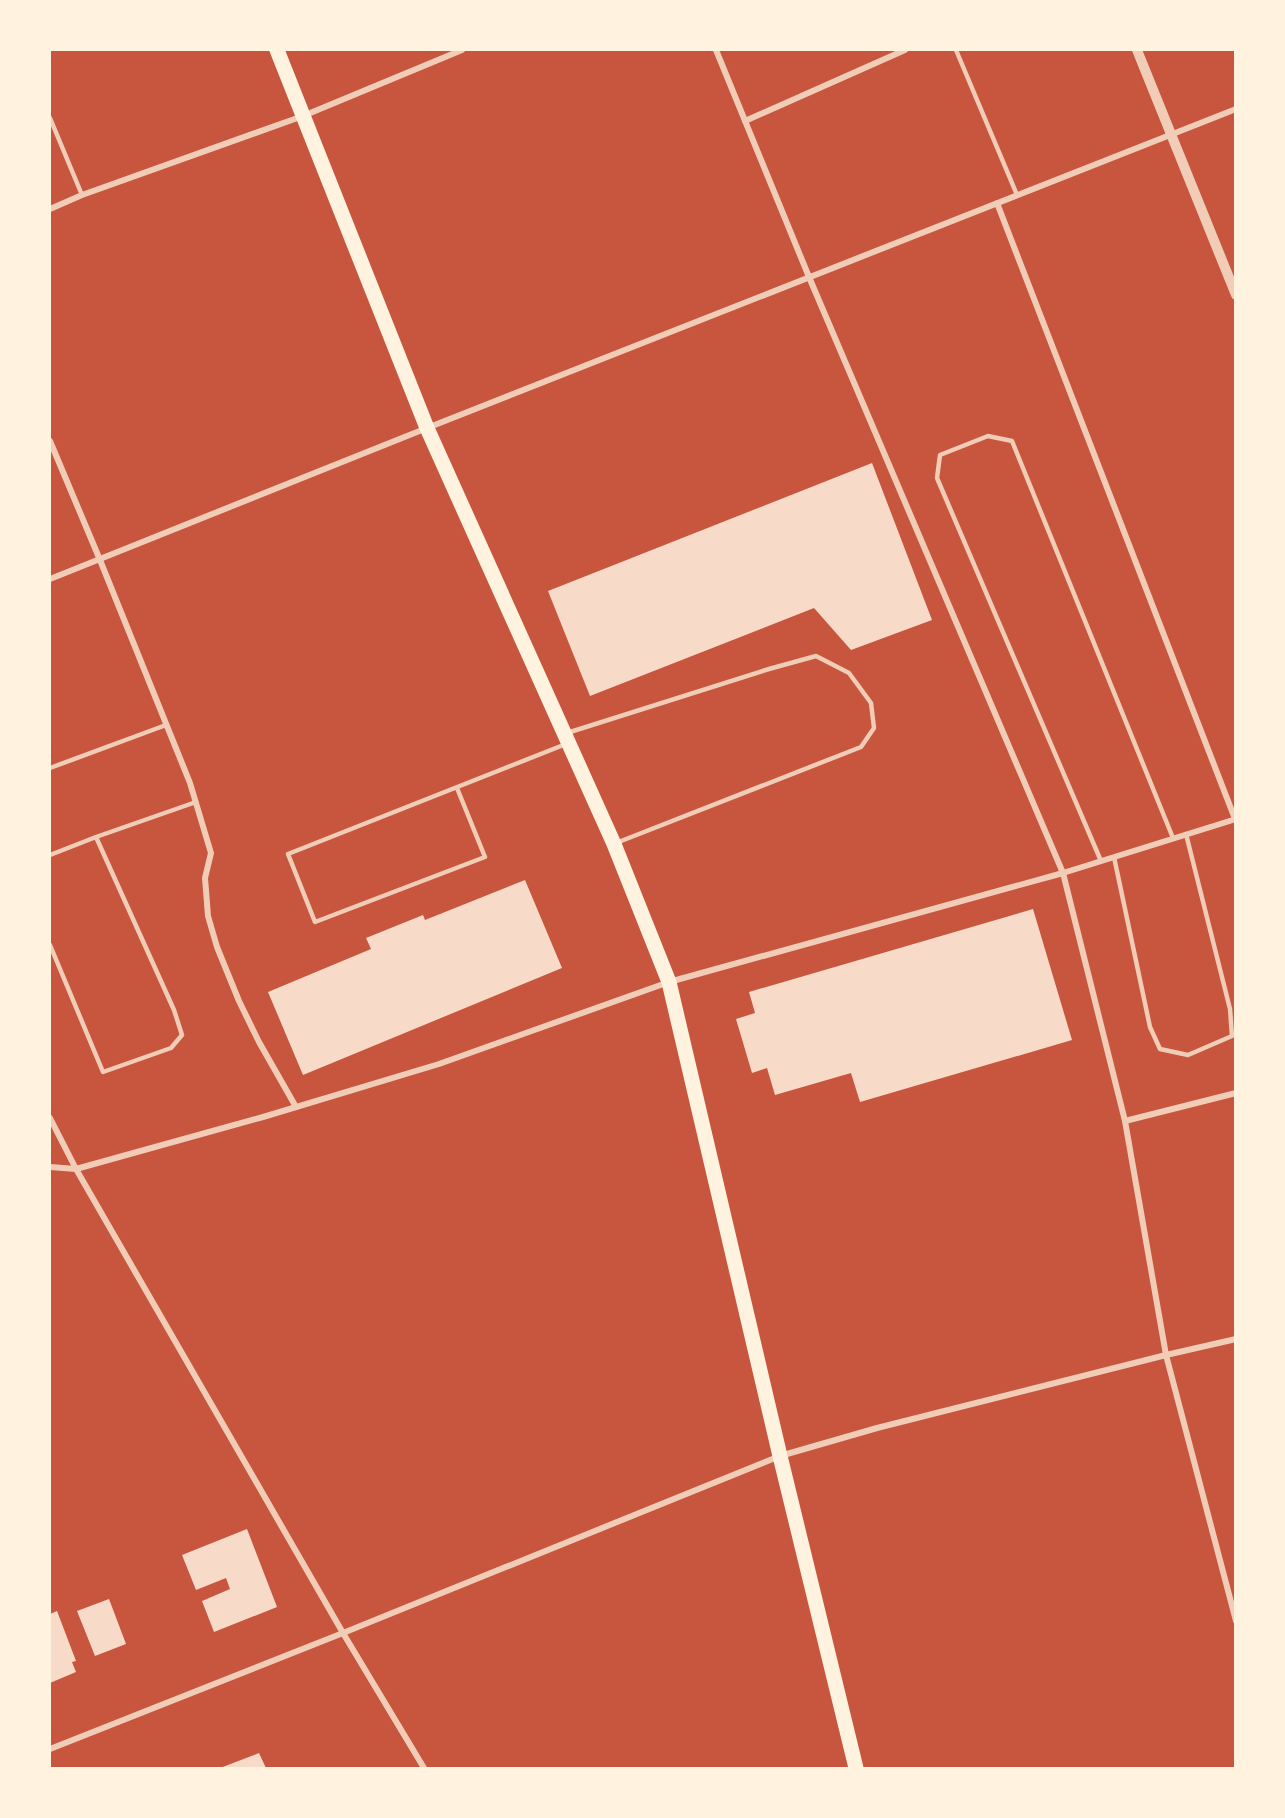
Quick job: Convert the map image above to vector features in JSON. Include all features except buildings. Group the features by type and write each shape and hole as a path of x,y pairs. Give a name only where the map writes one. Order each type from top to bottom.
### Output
{"main road":[{"path":"277,50 427,428 614,844 669,982 856,1768"}],"street":[{"path":"50,209 82,195 303,116 462,50"},
{"path":"716,50 809,277 1063,873 1125,1121 1166,1355 1236,1621"},
{"path":"745,122 905,50"},
{"path":"1137,50 1236,295"},
{"path":"50,579 1236,109"},
{"path":"50,1167 76,1169 296,1107 439,1064 669,982 1063,873 1235,819 997,203"},
{"path":"50,441 190,783 212,853 205,878 208,916 217,947 259,1042 296,1107"},
{"path":"1125,1121 1236,1093"},
{"path":"50,1118 76,1169 342,1633 424,1768"},
{"path":"50,1749 780,1456 877,1428 1236,1339"}],"lane":[{"path":"956,50 1017,195"},
{"path":"50,117 82,195"},
{"path":"1101,861 937,478 940,455 988,436 1012,441 1173,838"},
{"path":"457,788 485,857 315,922 288,854 457,788 566,739 770,669 816,656 849,673 871,703 874,728 861,747 614,844"},
{"path":"50,768 166,725"},
{"path":"50,855 196,802"},
{"path":"1114,857 1150,1027 1160,1049 1188,1055 1232,1035 1230,1009 1186,834"},
{"path":"50,945 103,1072 171,1048 182,1035 174,1010 96,837"}]}
